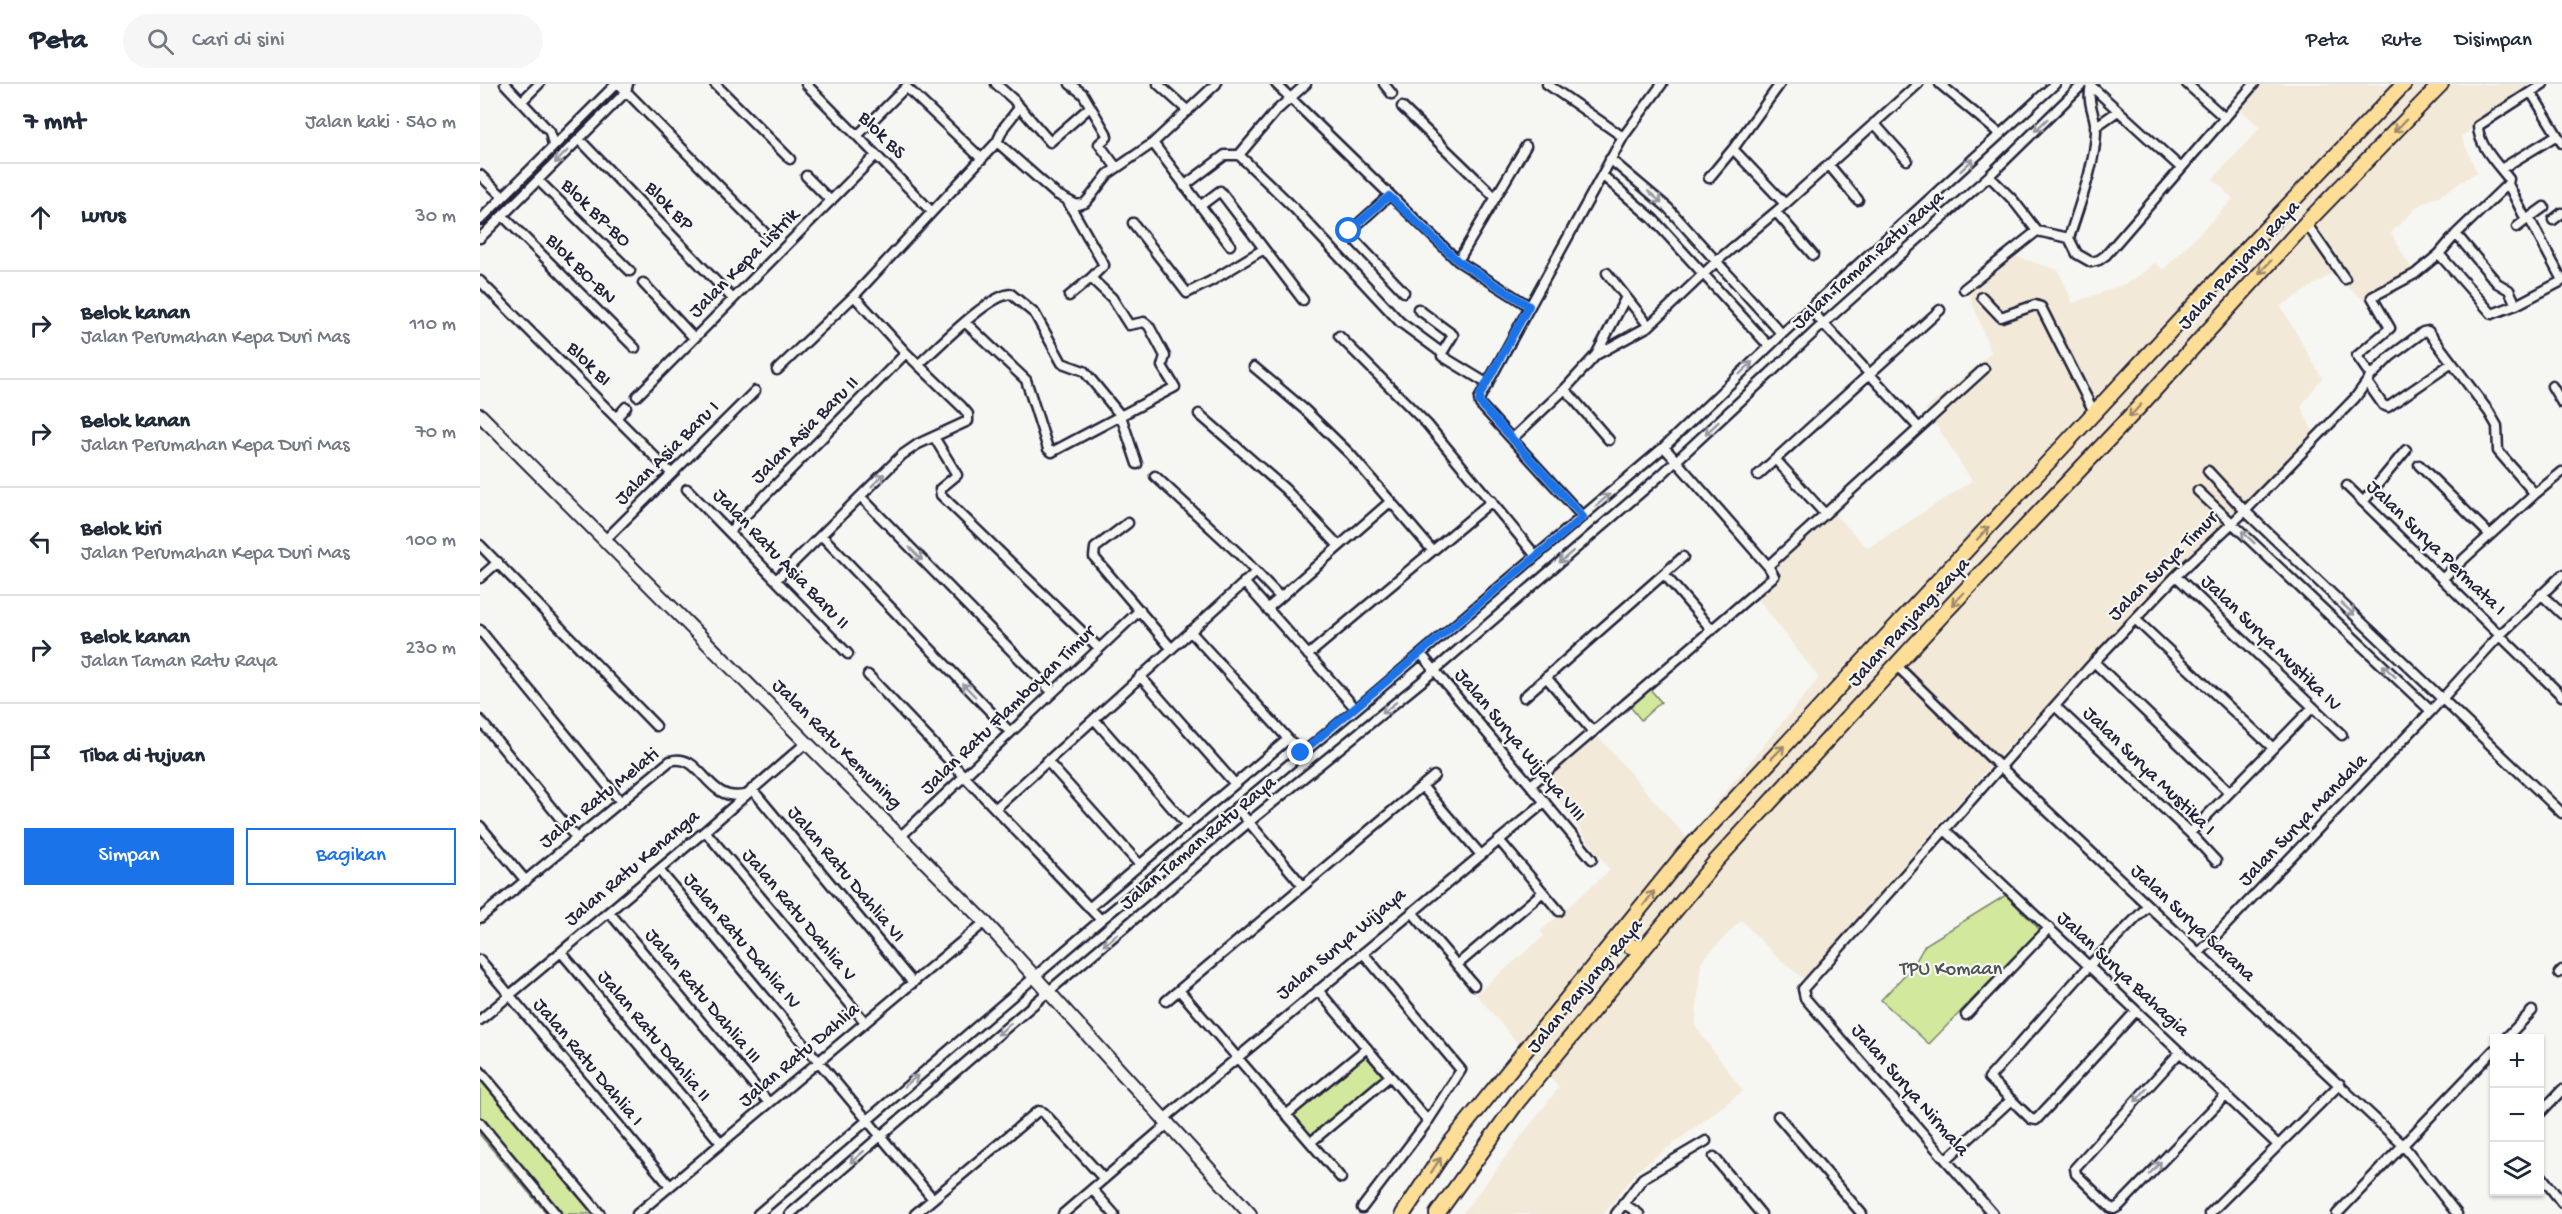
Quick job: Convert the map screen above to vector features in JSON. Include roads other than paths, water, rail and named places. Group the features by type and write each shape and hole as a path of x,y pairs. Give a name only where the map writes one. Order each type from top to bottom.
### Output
{"main road":[{"name":"Jalan Panjang Raya","path":"1403,1214 1448,1146 1684,854 2294,198 2404,84"},
{"name":"Jalan Panjang Raya","path":"1437,1214 1518,1101 1729,847 1896,665 2131,416 2310,218 2441,84"},
{"path":"2316,177 2335,193"},
{"path":"2294,198 2310,218"},
{"path":"1623,931 1626,943 1643,948"},
{"path":"1604,955 1610,956 1619,964 1622,974"}],"street":[{"path":"505,84 550,132 553,145"},
{"path":"522,101 539,84"},
{"path":"480,220 553,145 618,84 627,88 765,233"},
{"path":"715,84 790,159"},
{"name":"Blok BS","path":"806,84 932,212"},
{"path":"996,84 1050,142 1090,107"},
{"path":"1070,84 1083,94 1107,135 1099,144 1116,168"},
{"path":"1158,84 1188,111"},
{"path":"1068,202 1077,205 1085,203 1108,174 1153,143 1216,84"},
{"path":"1276,84 1458,261 1529,306"},
{"path":"1239,155 1240,151 1290,98 1306,84"},
{"path":"1384,84 1392,94"},
{"path":"1547,84 1559,87 1623,137"},
{"path":"1583,517 1479,402 1529,306 1623,137 1662,84"},
{"path":"1709,178 1780,84"},
{"path":"1596,355 1649,326 1718,260 1776,212 1918,84"},
{"path":"1940,84 2000,134"},
{"name":"Jalan Taman Ratu Raya","path":"790,1214 879,1135 1042,983 1101,920 1422,655 1665,448 1769,346 1811,310 2055,84"},
{"path":"2087,84 2095,128 2093,150 2069,238 2077,254 2083,260 2091,262 2106,255 2254,84"},
{"path":"2087,84 2181,168"},
{"name":"Jalan Taman Ratu Raya","path":"758,1214 868,1122 1247,821 1432,668 1675,459 1823,322 1989,176 2087,84"},
{"path":"2187,84 2224,118"},
{"path":"2439,254 2492,314 2516,305 2562,281 2508,184 2509,179 2489,153 2478,133 2478,126 2543,84"},
{"path":"857,136 906,87 982,159"},
{"path":"480,238 627,88"},
{"path":"2501,169 2560,139 2531,92"},
{"path":"777,370 854,296 998,142 1018,105"},
{"path":"1402,107 1495,197"},
{"path":"2095,128 2118,111"},
{"path":"1874,123 1907,160"},
{"path":"550,132 568,131"},
{"name":"Blok BP","path":"579,139 733,299"},
{"path":"998,142 1068,202 1104,265 1070,296"},
{"path":"1153,143 1230,245"},
{"path":"1458,261 1526,146"},
{"path":"1733,149 1785,204"},
{"name":"Jalan Kepa Listrik","path":"637,396 876,155"},
{"path":"1184,186 1225,155 1239,155 1293,207 1400,322 1442,353 1443,357 1488,384"},
{"name":"Jalan Taman Ratu Raya","path":"1611,159 1668,208 1718,260 1782,334"},
{"path":"1829,165 1858,200"},
{"path":"480,175 502,197"},
{"path":"1602,175 1653,219 1769,346"},
{"path":"806,176 831,201"},
{"path":"1989,176 2013,200 2037,231 2069,238"},
{"name":"Blok BP-BO","path":"537,180 630,271"},
{"path":"2452,363 2388,407 2383,405 2357,356 2390,328 2372,297 2415,274 2439,254 2456,234 2508,184"},
{"path":"1200,206 1220,191 1303,300"},
{"path":"1389,196 1348,233 1404,292"},
{"path":"2517,227 2544,207"},
{"path":"1776,212 1813,255"},
{"path":"2553,220 2562,213"},
{"name":"Blok BO-BN","path":"503,216 634,348"},
{"path":"2310,218 2345,279"},
{"path":"1133,224 1187,293 1211,282 1264,249"},
{"path":"1964,289 2037,231"},
{"path":"2456,234 2497,283 2510,290 2516,305"},
{"path":"1607,273 1649,326"},
{"path":"966,323 1026,380 1050,451 1054,452 1175,387 1162,366 1165,356 1149,327 1144,322 1129,325 1112,298 1091,278"},
{"name":"Blok BI","path":"480,281 671,473"},
{"path":"643,283 694,338"},
{"path":"918,365 997,297 1005,294 1015,296 1035,314 1062,363 1084,370 1121,416 1137,464"},
{"path":"776,580 903,455 934,437 966,424 969,417 854,296"},
{"path":"1512,440 1565,390 1596,355 1626,297"},
{"path":"1982,297 2001,317 2035,305 2041,307 2095,414"},
{"path":"1418,309 1452,334 1442,353"},
{"path":"1811,310 1919,428"},
{"path":"1758,475 1940,310"},
{"name":"Jalan Surya Timur","path":"1803,989 2094,662 2176,576 2245,511 2355,398 2391,356 2425,331 2432,335 2497,424 2498,451 2535,494"},
{"path":"1339,336 1427,424 1536,556"},
{"name":"Jalan Asia Baru II","path":"729,532 906,353"},
{"path":"1254,367 1305,410 1350,454 1432,550"},
{"path":"1768,566 1984,369"},
{"path":"2552,386 2562,403"},
{"path":"1565,390 1609,440"},
{"name":"Jalan Asia Baru I","path":"604,541 755,391"},
{"path":"617,417 626,407"},
{"path":"1199,414 1285,489 1338,545"},
{"name":"Jalan Ratu Kemuning","path":"480,415 901,836 1042,983"},
{"path":"934,437 957,475 940,489 941,495 1099,648"},
{"path":"1531,785 1772,578 1774,573 1665,448"},
{"path":"2363,502 2406,450"},
{"path":"1776,459 1825,514"},
{"path":"2420,465 2490,535"},
{"path":"2208,471 2245,511 2562,813"},
{"path":"2443,578 2562,472"},
{"path":"1155,476 1280,597"},
{"name":"Jalan Surya Permata I","path":"2347,486 2562,696"},
{"name":"Jalan Ratu Asia Baru II","path":"687,489 848,654"},
{"path":"2198,491 2431,711"},
{"path":"861,497 1052,692"},
{"path":"1267,609 1391,501"},
{"path":"1308,655 1492,501"},
{"path":"1128,523 1095,548 1094,554 1171,648"},
{"path":"822,536 1010,732"},
{"path":"480,544 656,726"},
{"path":"1524,697 1683,557"},
{"path":"480,578 498,562"},
{"path":"996,808 1256,572"},
{"path":"1664,574 1712,630"},
{"name":"Jalan Surya Mandala","path":"2199,953 2443,699 2499,636 2562,575"},
{"name":"Jalan Surya Mustika IV","path":"2176,576 2342,735"},
{"path":"1244,582 1356,709"},
{"path":"2317,603 2328,590"},
{"path":"2541,594 2562,614"},
{"name":"Jalan Ratu Flamboyan Timur","path":"901,836 1140,609"},
{"path":"2135,619 2273,748"},
{"path":"480,630 621,802"},
{"path":"1190,631 1301,753"},
{"name":"Jalan Surya Wijaya VIII","path":"1422,655 1592,859"},
{"path":"2094,662 2229,792"},
{"name":"Jalan Surya Sarana","path":"1896,665 2000,767 2403,1144 2457,1214"},
{"path":"868,675 1101,920"},
{"path":"1140,676 1235,784"},
{"path":"1546,676 1593,732"},
{"path":"2190,833 2313,706"},
{"name":"Jalan Surya Mustika I","path":"2056,707 2190,833 2216,861"},
{"path":"1094,719 1187,825"},
{"path":"480,720 577,839"},
{"path":"1089,908 1288,739"},
{"name":"Jalan Ratu Kenanga","path":"480,1020 806,743"},
{"name":"Jalan Ratu Melati","path":"480,918 663,765 678,758 692,764 719,792 734,797 748,792"},
{"path":"1047,761 1140,865"},
{"path":"1166,1001 1434,776"},
{"path":"1422,786 1480,855"},
{"name":"Jalan Ratu Dahlia VI","path":"748,792 913,983"},
{"name":"Jalan Surya Wijaya","path":"1063,1214 1238,1058 1545,802"},
{"path":"1236,808 1303,886"},
{"path":"480,826 525,881"},
{"name":"Jalan Surya Bahagia","path":"1945,830 2277,1144"},
{"name":"Jalan Ratu Dahlia V","path":"705,831 865,1022"},
{"path":"1499,840 1559,911"},
{"name":"Jalan Ratu Dahlia IV","path":"659,870 868,1122"},
{"path":"1457,965 1543,892"},
{"path":"2136,1011 2036,1120 2031,1119 1989,1078 2089,966 2148,906"},
{"name":"Jalan Ratu Dahlia III","path":"609,912 769,1103"},
{"path":"1412,912 1474,985"},
{"name":"Jalan Ratu Dahlia","path":"637,1214 985,922"},
{"path":"1966,1015 2049,928"},
{"name":"Jalan Ratu Dahlia II","path":"561,952 721,1143"},
{"path":"1362,1208 1428,1121 1461,1071 1363,953"},
{"name":"Jalan Ratu Dahlia I","path":"480,960 670,1186"},
{"path":"1042,983 1250,1214"},
{"name":"Jalan Surya Nirmala","path":"1803,989 1805,998 1993,1214"},
{"path":"1179,990 1341,1178"},
{"path":"1318,990 1428,1121"},
{"path":"2510,1034 2532,1011"},
{"path":"1286,1114 1366,1048"},
{"path":"2180,1052 2075,1168 2076,1174 2111,1208 2119,1206 2226,1095"},
{"path":"2337,1214 2490,1054"},
{"path":"480,1071 600,1214"},
{"path":"1311,1142 1390,1076"},
{"path":"2209,1214 2340,1084"},
{"path":"2544,1109 2562,1090"},
{"path":"1947,1159 2011,1100"},
{"path":"915,1214 1038,1111 1042,1112 1104,1179"},
{"path":"1778,1116 1862,1214"},
{"path":"868,1122 933,1199"},
{"path":"480,1123 556,1214"},
{"path":"1616,1214 1643,1178 1706,1141"},
{"path":"1714,1157 1761,1214"},
{"path":"2544,1179 2562,1203"},
{"path":"1092,1189 1114,1214"},
{"path":"1623,1203 1639,1214"}],"park label":[{"name":"TPU Komaan","path":"1951,970"}]}
